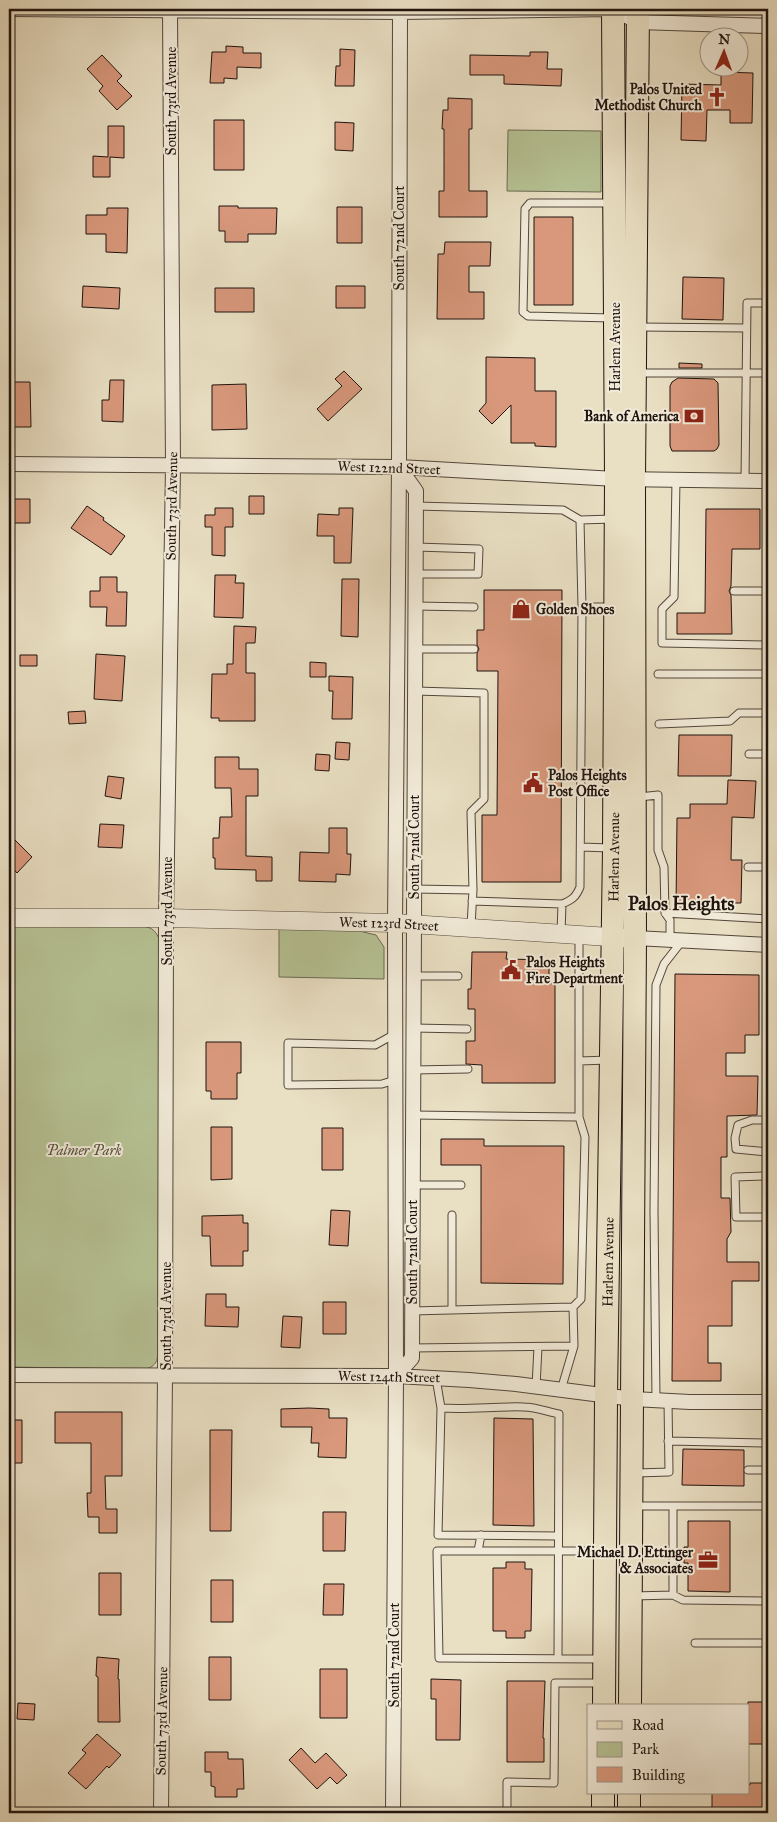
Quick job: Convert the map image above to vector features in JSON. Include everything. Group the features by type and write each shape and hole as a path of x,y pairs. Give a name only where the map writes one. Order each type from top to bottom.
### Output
{"main road":[{"name":"Harlem Avenue","path":"613,9 614,203 625,322 635,373 625,479 616,519 614,848 625,938 644,1260 633,1399 630,1704"},
{"name":"Harlem Avenue","path":"604,1704 606,1396 612,1060 625,938 635,797 625,479 625,322 638,16"},
{"path":"603,1794 603,1813"},
{"path":"629,1794 629,1813"}],"street":[{"path":"9,9 613,9 638,16 768,26"},
{"name":"South 73rd Avenue","path":"161,1813 165,1375 166,918 172,466 170,9"},
{"name":"South 72nd Court","path":"393,1813 400,10"},
{"name":"West 122nd Street","path":"9,464 399,467 625,479 768,482"},
{"name":"South 72nd Court","path":"396,1376 412,1358 416,606 416,491 399,467"},
{"name":"West 123rd Street","path":"9,918 166,918 395,923 768,945"},
{"path":"395,1075 413,1070"},
{"name":"West 124th Street","path":"9,1375 396,1376 469,1380 633,1399 768,1402"}],"lane":[{"path":"614,203 530,203 525,209 523,312 528,316 746,328"},
{"path":"745,481 747,303 768,303"},
{"path":"635,373 768,373"},
{"path":"676,480 674,597 662,609 662,643 768,645"},
{"path":"416,506 563,510 580,520 616,519"},
{"path":"472,901 562,904 572,901 580,887 582,607 580,520"},
{"path":"416,547 479,549 478,574 416,574"},
{"path":"734,591 768,591"},
{"path":"416,606 474,607"},
{"path":"582,607 615,607"},
{"path":"415,649 474,649"},
{"path":"658,674 768,674"},
{"path":"415,692 484,693 484,799 471,812 473,890 471,928"},
{"path":"659,724 730,721 739,713 768,713"},
{"path":"750,754 768,754"},
{"path":"632,1473 669,1472 668,1441 644,1260 654,1212 656,985 676,940 670,920 665,914 664,867 658,850 658,795 635,797"},
{"path":"581,847 614,848"},
{"path":"748,867 768,867"},
{"path":"414,889 473,890"},
{"path":"561,934 562,904"},
{"path":"665,914 768,919"},
{"path":"412,1310 573,1307 582,1299 585,1137 579,1117 579,935"},
{"path":"413,976 458,976"},
{"path":"413,1028 467,1028"},
{"path":"395,1034 375,1045 288,1043 288,1085 382,1084 395,1075"},
{"path":"579,1061 612,1060"},
{"path":"413,1070 468,1069"},
{"path":"412,1115 579,1117"},
{"path":"768,1120 752,1120 738,1125 735,1138 736,1150 768,1152"},
{"path":"768,1176 735,1177 736,1217 768,1217"},
{"path":"412,1185 461,1185"},
{"path":"452,1215 452,1310"},
{"path":"561,1390 574,1346 573,1307"},
{"path":"536,1387 538,1346"},
{"path":"412,1348 574,1346"},
{"path":"436,1378 441,1408 438,1535 558,1536"},
{"path":"441,1408 466,1410 492,1407 527,1407 559,1414 558,1659"},
{"path":"668,1441 768,1443"},
{"path":"748,1470 768,1470"},
{"path":"632,1506 768,1506"},
{"path":"673,1506 673,1595"},
{"path":"478,1551 482,1535"},
{"path":"604,1659 439,1658 437,1551 605,1551"},
{"path":"631,1596 673,1595 683,1600 768,1601"},
{"path":"695,1643 768,1643"},
{"path":"506,1813 507,1782 554,1783 555,1683 604,1683"}],"green space":[{"path":"508,130 601,131 601,192 507,191"},
{"name":"Palmer Park","path":"9,925 143,926 154,930 160,941 159,1346 155,1363 146,1369 9,1367"},
{"path":"279,929 355,930 376,935 384,947 384,979 279,977"}],"building":[{"path":"226,46 243,47 243,53 261,53 261,68 237,67 237,79 224,78 224,83 210,83 212,52 226,52"},
{"path":"340,49 355,50 354,86 335,86 336,66 340,66"},
{"path":"530,52 548,52 547,69 562,69 561,86 504,84 504,75 470,75 470,55 530,56"},
{"path":"102,55 122,76 117,81 132,96 117,110 99,91 103,86 87,69"},
{"name":"Palos United Methodist Church","path":"750,73 753,73 752,123 730,123 730,110 707,110 706,141 681,140 682,84 721,85 721,78 750,78"},
{"path":"448,98 472,99 472,129 469,129 469,191 487,191 487,217 439,217 439,191 444,191 443,110 448,110"},
{"path":"214,120 244,120 244,170 214,170"},
{"path":"335,122 354,123 353,151 335,150"},
{"path":"108,126 124,126 124,158 110,157 110,177 93,177 93,156 108,157"},
{"path":"219,206 277,208 276,234 248,234 248,242 225,242 225,231 219,231"},
{"path":"337,207 362,207 362,243 337,243"},
{"path":"107,208 128,208 127,253 106,252 106,234 86,234 86,215 107,215"},
{"path":"534,217 573,217 573,305 534,305"},
{"path":"445,242 491,242 490,266 469,266 469,292 484,292 484,319 437,319 438,254 444,254"},
{"path":"683,277 724,278 723,320 682,319"},
{"path":"83,286 120,288 119,309 82,307"},
{"path":"336,286 365,286 365,308 336,308"},
{"path":"215,288 254,288 254,312 215,312"},
{"path":"486,357 535,358 535,391 556,391 556,447 535,446 535,443 511,443 511,405 492,424 479,411 486,403"},
{"path":"679,363 702,364 702,368 679,368"},
{"path":"344,371 362,389 328,421 317,409 342,386 335,379"},
{"name":"Bank of America","path":"678,378 714,379 718,383 719,445 714,451 672,451 670,446 670,386"},
{"path":"110,380 124,380 123,422 102,421 102,400 109,400"},
{"path":"9,382 30,382 31,427 9,427"},
{"path":"246,384 247,429 212,430 212,385"},
{"path":"249,496 264,496 264,514 249,514"},
{"path":"9,499 30,499 30,523 9,523"},
{"path":"87,506 125,536 111,555 71,528"},
{"path":"215,508 233,508 233,527 225,527 225,556 212,555 212,527 205,527 205,515 215,515"},
{"path":"339,508 353,508 351,563 334,563 334,536 317,536 318,514 339,515"},
{"path":"706,509 760,509 760,549 732,549 731,586 729,591 731,595 732,634 677,634 677,613 705,613"},
{"path":"215,575 236,575 235,583 244,583 243,618 214,617"},
{"path":"100,577 117,577 117,592 127,592 126,626 106,626 107,607 90,607 90,591 100,591"},
{"path":"342,579 359,579 358,637 341,636"},
{"path":"484,590 562,590 561,882 482,882 482,815 497,815 498,671 477,671 477,653 479,649 477,645 477,630 484,630"},
{"path":"234,626 256,627 255,643 246,643 246,673 255,673 255,721 219,721 219,718 211,718 212,674 227,674 227,664 233,664"},
{"path":"96,654 125,656 122,701 94,699"},
{"path":"20,655 37,655 37,666 20,666"},
{"path":"310,662 326,663 326,677 310,677"},
{"path":"329,676 353,677 352,719 332,719 333,691 329,691"},
{"path":"85,711 86,723 69,724 68,712"},
{"path":"679,735 732,735 731,776 678,776"},
{"path":"336,742 350,743 349,760 335,759"},
{"path":"316,754 330,755 329,771 315,770"},
{"path":"215,757 239,757 239,769 258,769 258,796 246,796 246,856 272,857 272,881 256,881 256,870 215,869 213,838 219,838 220,817 232,817 231,788 215,788"},
{"path":"108,776 124,778 121,799 105,796"},
{"path":"728,780 756,781 754,818 732,817 731,860 742,860 741,903 688,903 688,908 676,908 677,818 690,818 690,804 727,804"},
{"path":"100,824 124,825 122,848 98,847"},
{"path":"329,828 347,828 347,854 351,854 350,875 336,874 336,882 299,881 300,852 329,853"},
{"path":"9,834 32,857 17,873 9,864"},
{"path":"472,952 507,952 506,959 549,960 549,984 555,983 555,1083 482,1083 482,1065 466,1064 466,1041 475,1041 475,1009 468,1009 468,989 471,989"},
{"path":"675,974 759,975 759,1035 745,1035 745,1053 726,1053 726,1076 758,1076 757,1115 727,1116 727,1157 721,1157 721,1198 730,1198 731,1232 727,1239 727,1262 759,1262 759,1281 732,1281 732,1326 708,1326 708,1363 721,1363 721,1381 672,1381"},
{"path":"206,1042 241,1042 241,1073 237,1073 237,1099 211,1099 211,1091 206,1091"},
{"path":"211,1127 232,1127 232,1179 211,1180"},
{"path":"322,1128 343,1128 343,1170 322,1170"},
{"path":"441,1139 484,1139 484,1146 564,1146 563,1284 481,1283 481,1165 441,1165"},
{"path":"331,1210 350,1211 348,1246 329,1245"},
{"path":"243,1215 243,1223 248,1223 248,1251 243,1251 243,1266 211,1266 210,1236 202,1236 202,1216"},
{"path":"206,1294 226,1294 226,1307 239,1307 238,1327 205,1326"},
{"path":"323,1302 346,1302 346,1334 323,1334"},
{"path":"283,1316 302,1317 300,1348 281,1347"},
{"path":"281,1409 329,1409 329,1418 347,1418 346,1458 318,1457 319,1443 311,1443 312,1427 281,1427"},
{"path":"55,1412 122,1412 122,1476 105,1476 106,1509 117,1509 117,1533 99,1533 99,1517 88,1517 87,1493 91,1493 91,1443 55,1443"},
{"path":"494,1418 533,1419 534,1526 493,1525"},
{"path":"9,1420 22,1420 22,1463 9,1463"},
{"path":"210,1430 232,1430 231,1531 210,1531"},
{"path":"683,1449 744,1450 744,1486 682,1485"},
{"path":"323,1512 346,1512 345,1551 323,1551"},
{"path":"688,1521 730,1521 730,1592 688,1591 688,1563 684,1563 684,1547 688,1547"},
{"path":"506,1562 525,1562 525,1569 532,1569 531,1631 525,1631 525,1638 506,1638 506,1631 493,1631 493,1568 506,1568"},
{"path":"99,1573 121,1573 121,1615 99,1615"},
{"path":"211,1580 233,1580 233,1622 211,1622"},
{"path":"324,1584 344,1584 343,1615 323,1615"},
{"path":"97,1657 119,1659 120,1722 98,1722"},
{"path":"209,1657 231,1657 231,1700 209,1700"},
{"path":"320,1669 347,1669 347,1718 320,1718"},
{"path":"431,1679 461,1680 460,1740 436,1740 436,1699 431,1699"},
{"path":"507,1681 545,1681 544,1762 507,1762"},
{"path":"748,1702 768,1702 768,1744 750,1744 750,1704"},
{"path":"18,1703 35,1704 34,1720 17,1719"},
{"path":"97,1734 121,1755 109,1768 107,1766 86,1789 68,1773 86,1753 82,1750"},
{"path":"301,1748 315,1763 326,1753 347,1775 337,1784 330,1777 317,1789 289,1760"},
{"path":"205,1752 228,1752 228,1759 243,1759 244,1789 237,1789 237,1797 215,1797 215,1787 211,1786 211,1772 205,1772"},
{"path":"750,1783 768,1783 768,1813 712,1813 712,1794 750,1794"}],"place":[{"name":"Palos United Methodist Church","path":"717,97"},
{"name":"Bank of America","path":"694,416"},
{"name":"Golden Shoes","path":"521,609"},
{"name":"Palos Heights Post Office","path":"533,783"},
{"name":"Palos Heights Fire Department","path":"511,970"},
{"name":"Michael D. Ettinger & Associates","path":"708,1560"}],"district":[{"name":"Palos Heights","path":"681,903"}]}
